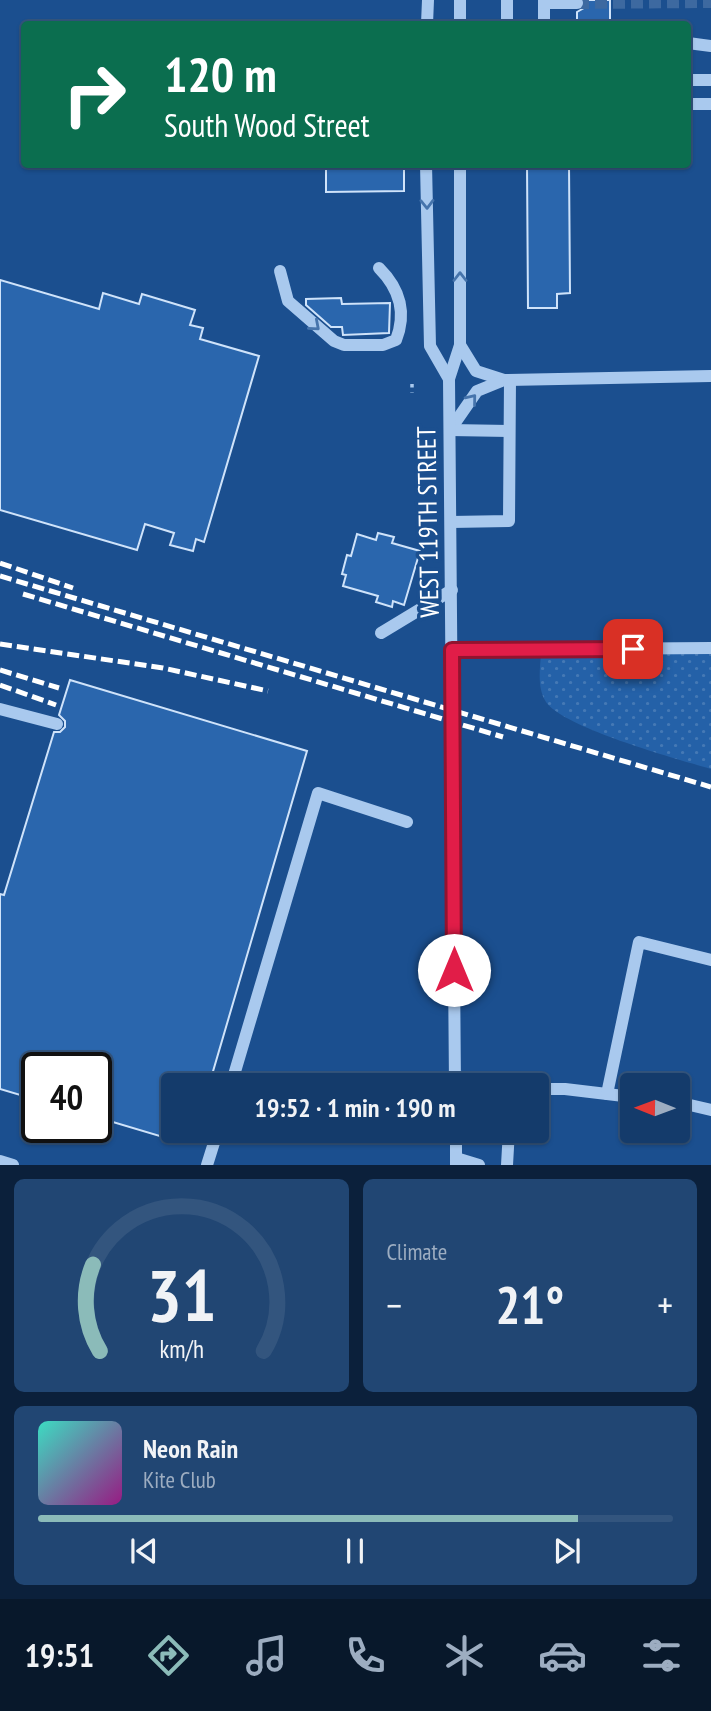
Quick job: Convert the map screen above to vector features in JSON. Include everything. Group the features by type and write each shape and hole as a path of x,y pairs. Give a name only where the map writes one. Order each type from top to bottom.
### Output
{"street":[{"path":"427,21 428,0"},
{"path":"460,0 460,21"},
{"path":"507,0 507,21"},
{"path":"544,21 544,2 577,3"},
{"path":"691,43 711,46"},
{"path":"691,80 711,79"},
{"path":"691,104 711,104"},
{"name":"WEST 119TH STREET","path":"426,168 430,346 449,379"},
{"name":"WEST 119TH STREET","path":"455,1073 449,379 460,345 460,168"},
{"path":"280,271 288,301 327,337 344,345 383,345 396,340 400,298 392,281 379,268"},
{"path":"460,345 476,371 507,380 711,376"},
{"path":"450,430 477,391 507,380"},
{"path":"451,522 509,522 507,380"},
{"path":"450,430 509,430"},
{"path":"381,633 452,590"},
{"path":"452,650 711,648"},
{"path":"0,709 57,723"},
{"path":"235,1073 318,793 407,822"},
{"path":"607,1094 639,943 711,960"},
{"path":"549,1090 620,1096"},
{"path":"690,1105 711,1110"},
{"path":"207,1165 214,1143"},
{"path":"456,1143 456,1162 479,1165"},
{"path":"508,1165 509,1143"},
{"path":"0,1161 13,1165"}],"path":[{"path":"412,384 412,393"}],"shaded area":[{"path":"711,652 711,769 622,742 575,722 546,702 541,691 541,654"}],"building":[{"path":"585,0 610,0 610,21 577,21 577,12 584,8"},
{"path":"326,168 404,168 404,191 326,192"},
{"path":"527,168 569,168 570,293 557,294 557,308 528,308"},
{"path":"0,280 99,309 103,293 139,304 142,294 195,310 190,325 203,328 200,339 259,356 204,542 196,539 193,551 170,545 174,533 145,524 137,550 0,510"},
{"path":"341,298 342,304 390,303 389,333 343,335 342,327 331,327 306,305 306,299"},
{"path":"378,533 394,537 392,543 420,551 404,605 393,601 392,607 376,602 378,596 343,586 346,575 342,574 347,555 351,556 357,534 376,540"},
{"path":"70,680 307,751 213,1073 161,1073 161,1136 112,1122 112,1052 21,1052 21,1095 0,1089 0,894 4,895 54,732 60,732 65,727 65,721 59,715"}],"tunnel":[{"path":"577,3 711,2"}],"railway":[{"path":"0,563 73,588"},
{"path":"0,576 711,787"},
{"path":"23,594 503,737"},
{"path":"0,644 163,668 268,691"},
{"path":"0,670 59,688"},
{"path":"0,685 56,705"}],"route":[{"path":"454,970 452,650 633,649"}]}
